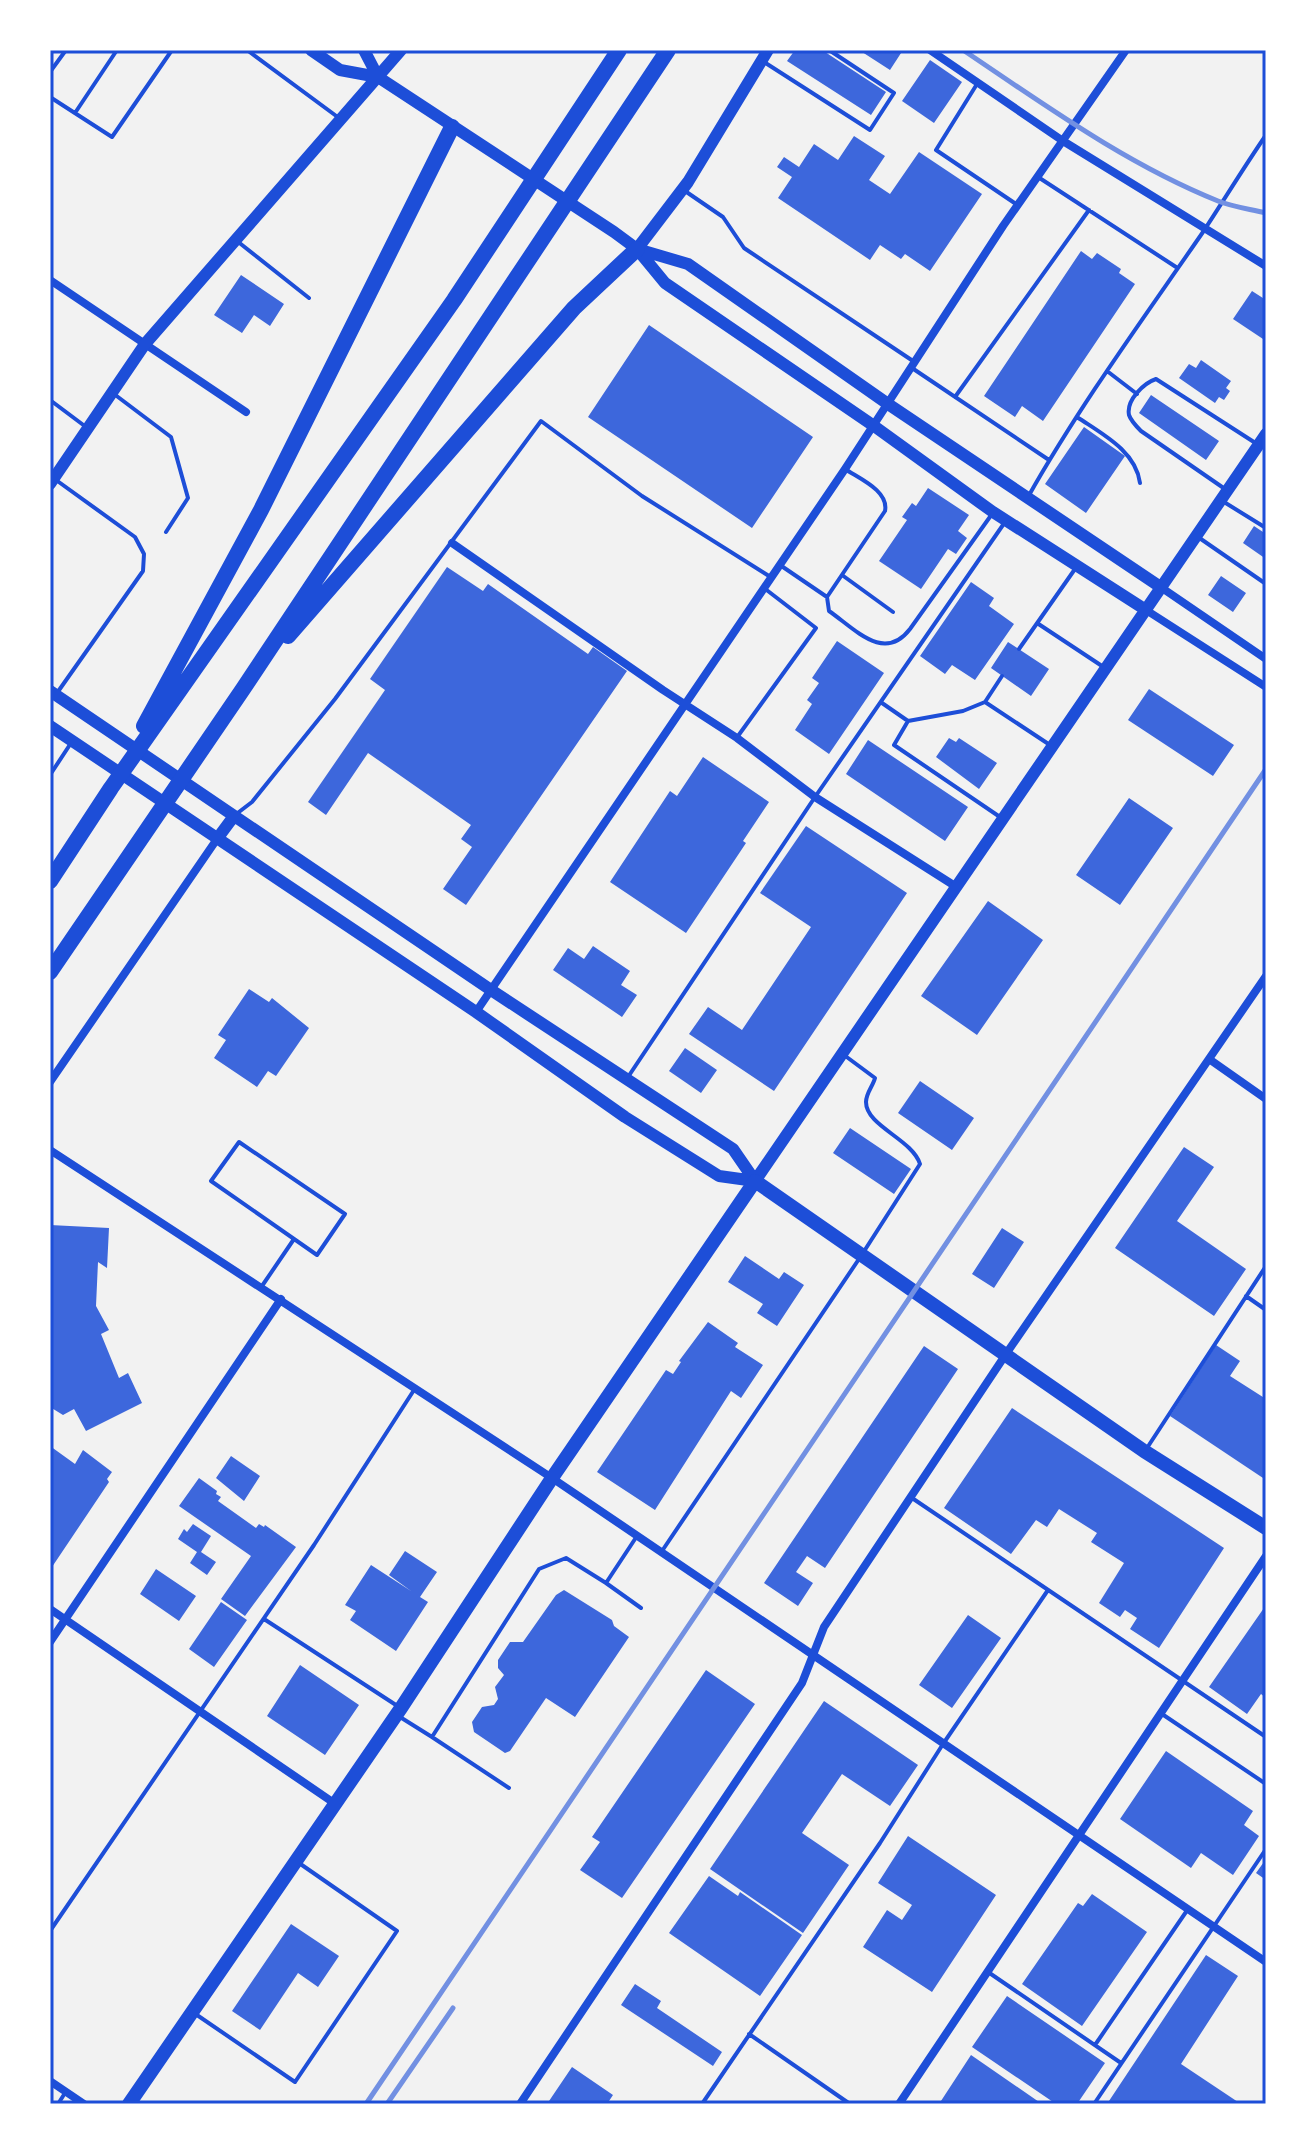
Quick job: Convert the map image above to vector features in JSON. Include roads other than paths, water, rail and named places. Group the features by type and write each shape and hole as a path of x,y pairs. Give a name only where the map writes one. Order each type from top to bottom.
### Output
{"highway":[{"path":"50,881 111,788 454,300 619,50"},
{"path":"50,972 243,689 668,50"},
{"path":"111,788 261,510 452,127"},
{"path":"243,689 564,320 637,249"}],"main road":[{"path":"311,50 340,70 378,77 614,232 637,249 665,283 1006,521 1146,610"},
{"path":"364,50 378,77"},
{"path":"52,481 145,344 401,50"},
{"path":"637,249 683,189 765,55"},
{"path":"637,249 688,264 888,404 1162,588"},
{"path":"129,2104 399,1711 552,1478 955,886 1262,440"},
{"path":"53,693 491,990 733,1149 755,1181 1144,1451 1266,1528"},
{"path":"50,726 476,1012 625,1117 719,1176 755,1181"},
{"path":"217,839 234,816"}],"street":[{"path":"930,50 1063,141 1266,266"},
{"path":"476,1012 874,426 1018,205 1126,50"},
{"path":"50,280 246,412"},
{"path":"452,543 737,738 815,797 955,886"},
{"path":"1162,588 1266,659"},
{"path":"1146,610 1266,687"},
{"path":"50,1082 217,839"},
{"path":"520,2104 802,1683 824,1627 1006,1354 1266,976"},
{"path":"1209,1059 1266,1099"},
{"path":"50,1150 552,1478 1266,1962"},
{"path":"50,1642 281,1299"},
{"path":"899,2104 1266,1556"},
{"path":"50,1609 334,1803"},
{"path":"50,2081 84,2104"}],"lane":[{"path":"50,72 66,50"},
{"path":"75,113 117,50"},
{"path":"50,97 112,137 172,50"},
{"path":"247,50 340,119"},
{"path":"765,55 870,130 894,93 829,50"},
{"path":"978,83 936,150 1018,205"},
{"path":"1027,498 1107,371 1266,135"},
{"path":"1038,177 1177,268"},
{"path":"683,189 723,217 744,248 1049,460"},
{"path":"955,397 1089,210"},
{"path":"235,240 309,298"},
{"path":"1107,371 1137,394"},
{"path":"1262,440 1156,379 1148,382 1128,408 1130,419 1141,431 1266,528"},
{"path":"112,393 171,437 188,498 166,532"},
{"path":"50,400 88,428"},
{"path":"1077,417 1120,446 1138,469 1140,483"},
{"path":"234,816 252,802 335,699 541,421 642,496 771,578"},
{"path":"845,469 877,491 885,498 887,505 827,597 829,611 876,643 894,644 910,629 993,512"},
{"path":"52,481 135,537 144,554 143,571 53,693"},
{"path":"626,1079 815,797 1006,521"},
{"path":"1196,536 1266,584"},
{"path":"780,565 827,597"},
{"path":"1019,649 1077,566"},
{"path":"842,575 893,612"},
{"path":"737,738 816,628 764,588"},
{"path":"1037,623 1105,669"},
{"path":"882,703 908,721 963,711 985,702 1002,676"},
{"path":"985,702 1052,746"},
{"path":"908,721 894,745 1002,818"},
{"path":"50,775 76,743"},
{"path":"660,1552 920,1164 913,1150 869,1114 866,1103 875,1078 843,1054"},
{"path":"239,1142 345,1214 317,1255 294,1239 211,1181 239,1142"},
{"path":"262,1286 294,1239"},
{"path":"1144,1451 1266,1266"},
{"path":"1246,1296 1266,1310"},
{"path":"50,1931 264,1619 415,1388"},
{"path":"912,1498 1266,1737"},
{"path":"606,1583 637,1536"},
{"path":"432,1737 539,1569 566,1558 641,1608"},
{"path":"702,2104 1048,1590"},
{"path":"264,1619 509,1788"},
{"path":"1161,1714 1266,1784"},
{"path":"1094,2104 1266,1849"},
{"path":"192,2012 295,2082 304,2069 397,1931 295,1860"},
{"path":"1095,2045 1188,1909"},
{"path":"988,1972 1121,2063"},
{"path":"749,2034 850,2104"},
{"path":"58,2104 66,2092"}],"railway":[{"path":"963,50 1055,112 1151,170 1218,201 1266,213"},
{"path":"366,2104 1266,769"},
{"path":"387,2104 453,2008"}]}
